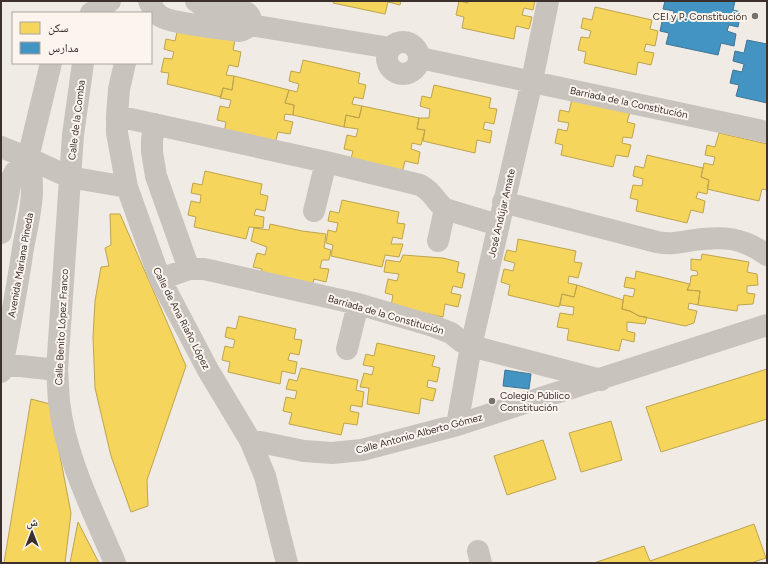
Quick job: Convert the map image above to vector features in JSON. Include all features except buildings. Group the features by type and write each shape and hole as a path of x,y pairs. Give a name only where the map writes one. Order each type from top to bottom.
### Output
{"street":[{"path":"93,12 110,1"},
{"path":"136,12 140,1"},
{"name":"Barriada de la Constitución","path":"149,1 154,11 161,17 172,20 239,31 250,25 390,48 387,55 387,63 391,70 398,74 413,72 418,66 420,58 767,132"},
{"path":"196,1 202,5 244,11 248,13 251,18 250,25"},
{"name":"José Andújar Amate","path":"457,425 471,346 532,81 548,1"},
{"name":"Avenida Mariana Pineda","path":"1,233 11,180 15,172 28,158 51,64"},
{"name":"Calle de la Comba","path":"69,177 74,118 83,64"},
{"name":"Calle de Ana Riaño López","path":"125,64 117,116 118,141 127,187 160,279 208,370 250,440 264,476 287,563"},
{"path":"117,116 326,162 420,185 432,193 445,209 498,225"},
{"path":"155,124 152,139 152,152 156,176 189,269"},
{"path":"1,147 69,177 127,187"},
{"name":"Avenida Mariana Pineda","path":"2,368 9,289 32,194 32,172 28,158"},
{"path":"314,211 326,162"},
{"name":"Calle Benito López Franco","path":"69,177 57,370 60,409 74,465 115,563"},
{"path":"503,202 657,242 672,244 716,238 729,238 755,246 767,255"},
{"path":"438,241 445,209"},
{"name":"Barriada de la Constitución","path":"160,279 189,269 209,271 358,304 433,326 451,333 462,342 471,346 601,380"},
{"path":"347,349 358,304"},
{"name":"Calle Antonio Alberto Gómez","path":"250,440 304,451 332,453 362,450 457,425 767,326"},
{"path":"2,368 57,370"}],"place":[{"name":"CEI y P. Constitución","path":"755,16"},
{"name":"Colegio Público Constitución","path":"492,401"}]}
